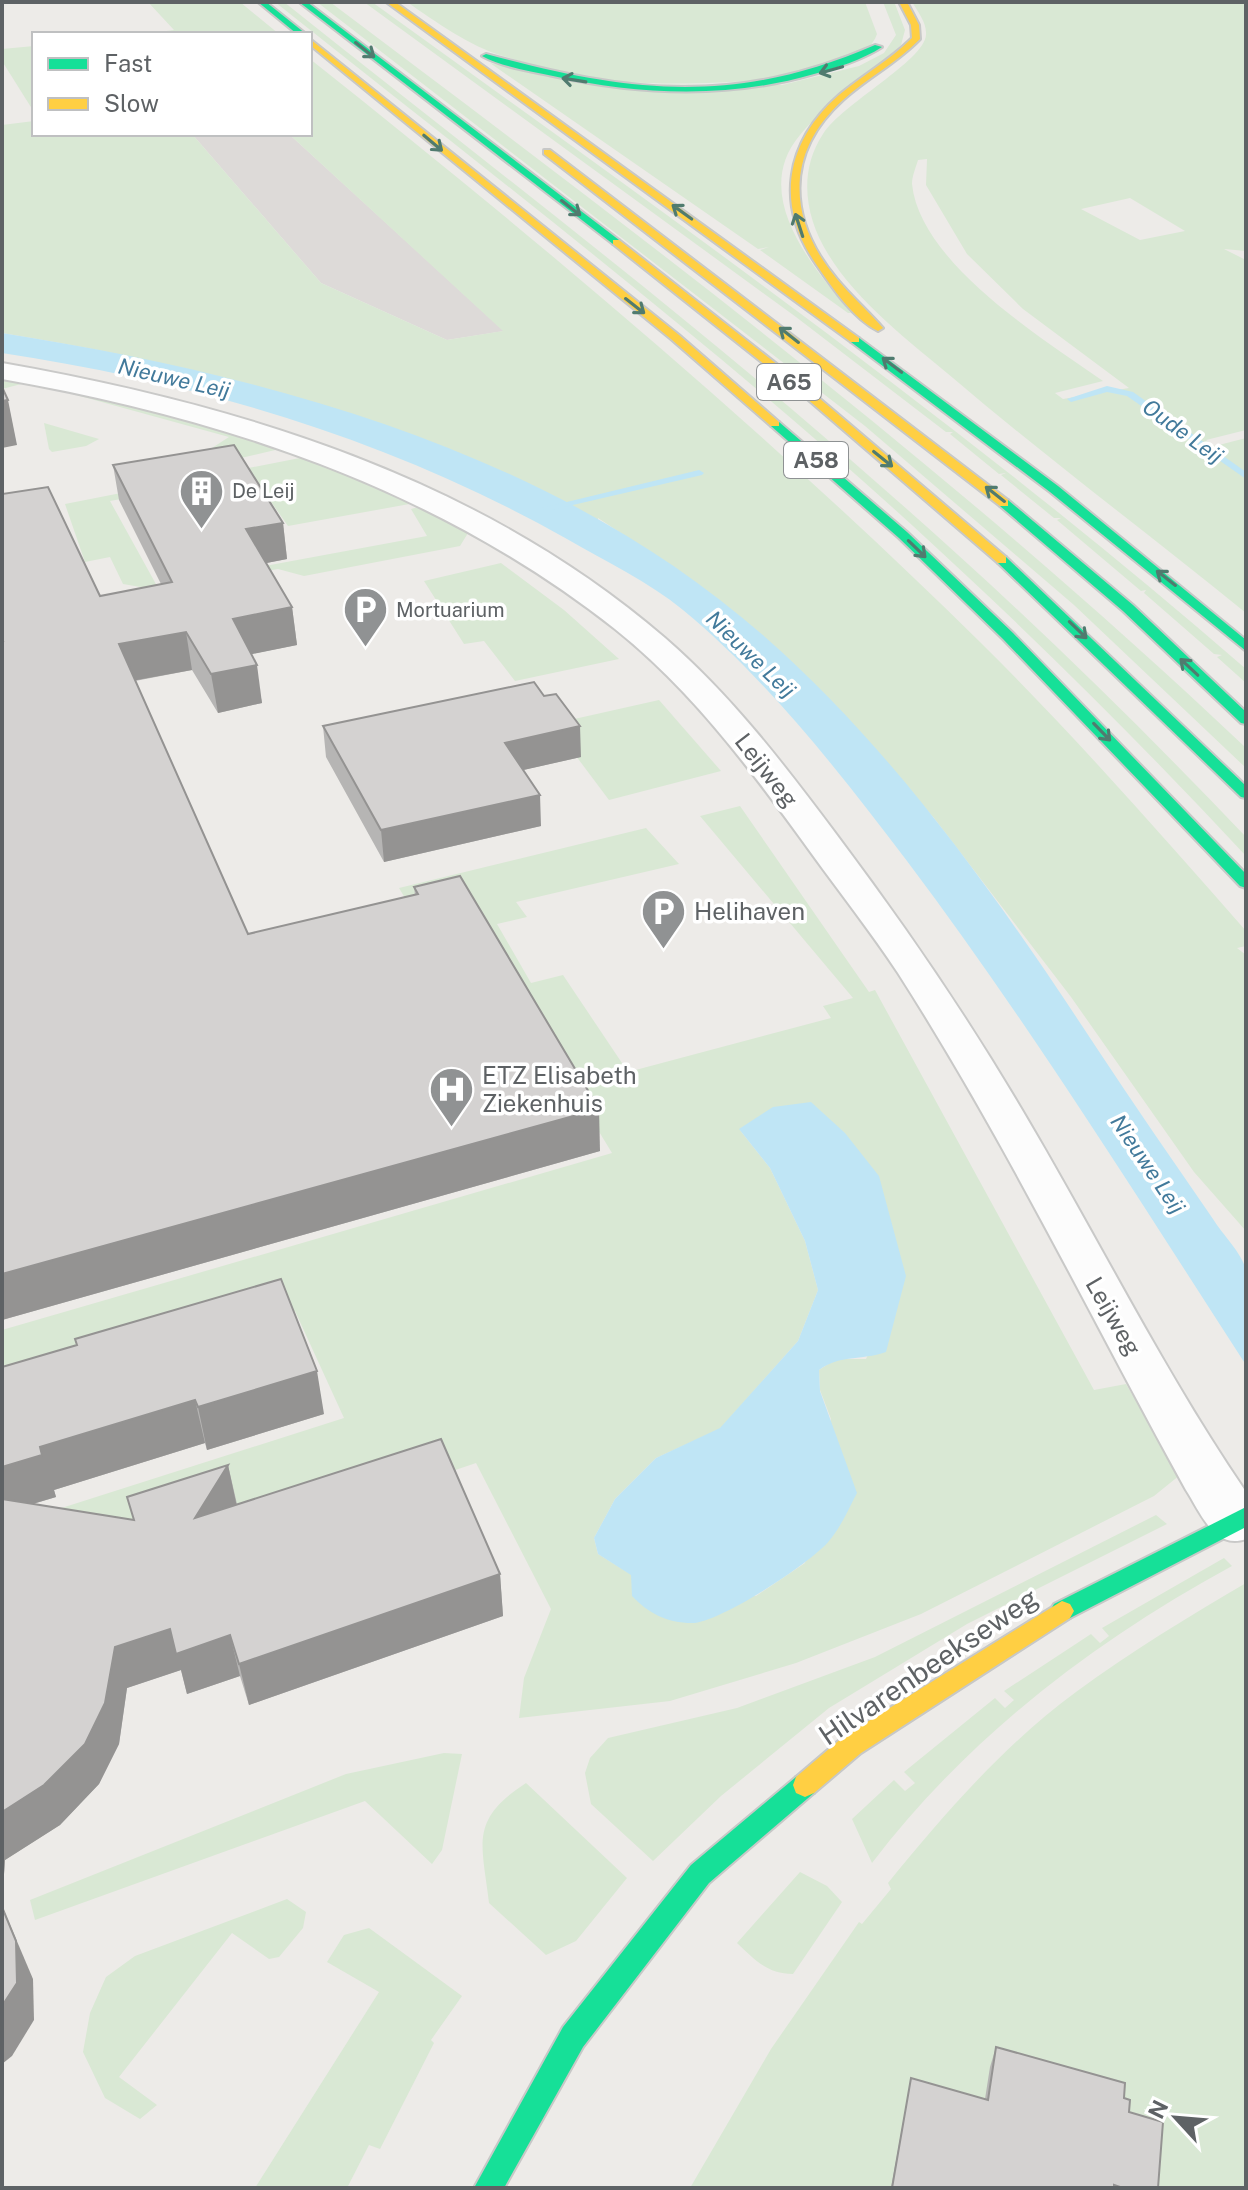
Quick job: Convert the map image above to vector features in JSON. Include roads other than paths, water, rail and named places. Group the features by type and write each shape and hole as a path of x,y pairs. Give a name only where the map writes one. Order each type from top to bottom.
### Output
{"main road":[{"path":"262,2 300,32"},
{"name":"A65","path":"303,2 723,328 962,524 1072,625 1246,794"},
{"path":"390,2 977,429 1192,599 1246,647"},
{"path":"892,340 860,313 806,246 797,222 790,187 795,160 814,126 839,100 896,60 916,39 915,25 903,2"},
{"path":"436,35 499,61 563,78 629,86 700,88 774,83 852,64 878,47 884,37 881,24"},
{"name":"A58","path":"312,43 493,193 675,337 903,535 1008,636 1246,883"},
{"name":"A65","path":"532,142 1015,511 1128,608 1246,720"},
{"path":"924,368 945,386 977,429"},
{"name":"Hilvarenbeekseweg","path":"488,2188 573,2037 700,1874 852,1745 891,1719 1094,1591 1241,1518"}],"street":[{"name":"Leijweg","path":"2,371 201,413 361,467 516,545 619,617 680,670 780,784 931,993 1205,1475 1241,1518"}],"water":[{"name":"Nieuwe Leij","path":"2,333 206,373 307,399 406,432 502,471 595,518 683,573 765,637 859,729 944,831 1022,938 1236,1250 1246,1270 1246,1365 1039,1047 907,861 773,697 683,610 641,581 567,539 432,472 363,444 223,399 150,381 2,353"},
{"path":"811,1102 845,1133 879,1176 906,1276 886,1352 835,1362 819,1370 820,1391 857,1493 829,1541 785,1577 742,1603 705,1620 692,1623 666,1619 651,1612 632,1596 631,1575 598,1554 594,1538 615,1499 656,1458 720,1428 798,1341 818,1290 805,1241 770,1168 739,1129 773,1107"}],"waterway":[{"name":"Oude Leij","path":"1071,399 1107,389 1130,394 1246,476"},
{"name":"Oude Leij","path":"547,508 699,473"}],"place":[{"name":"De Leij","path":"201,530"},
{"name":"Mortuarium","path":"365,649"},
{"name":"Helihaven","path":"663,950"},
{"name":"ETZ Elisabeth Ziekenhuis","path":"451,1128"}]}
